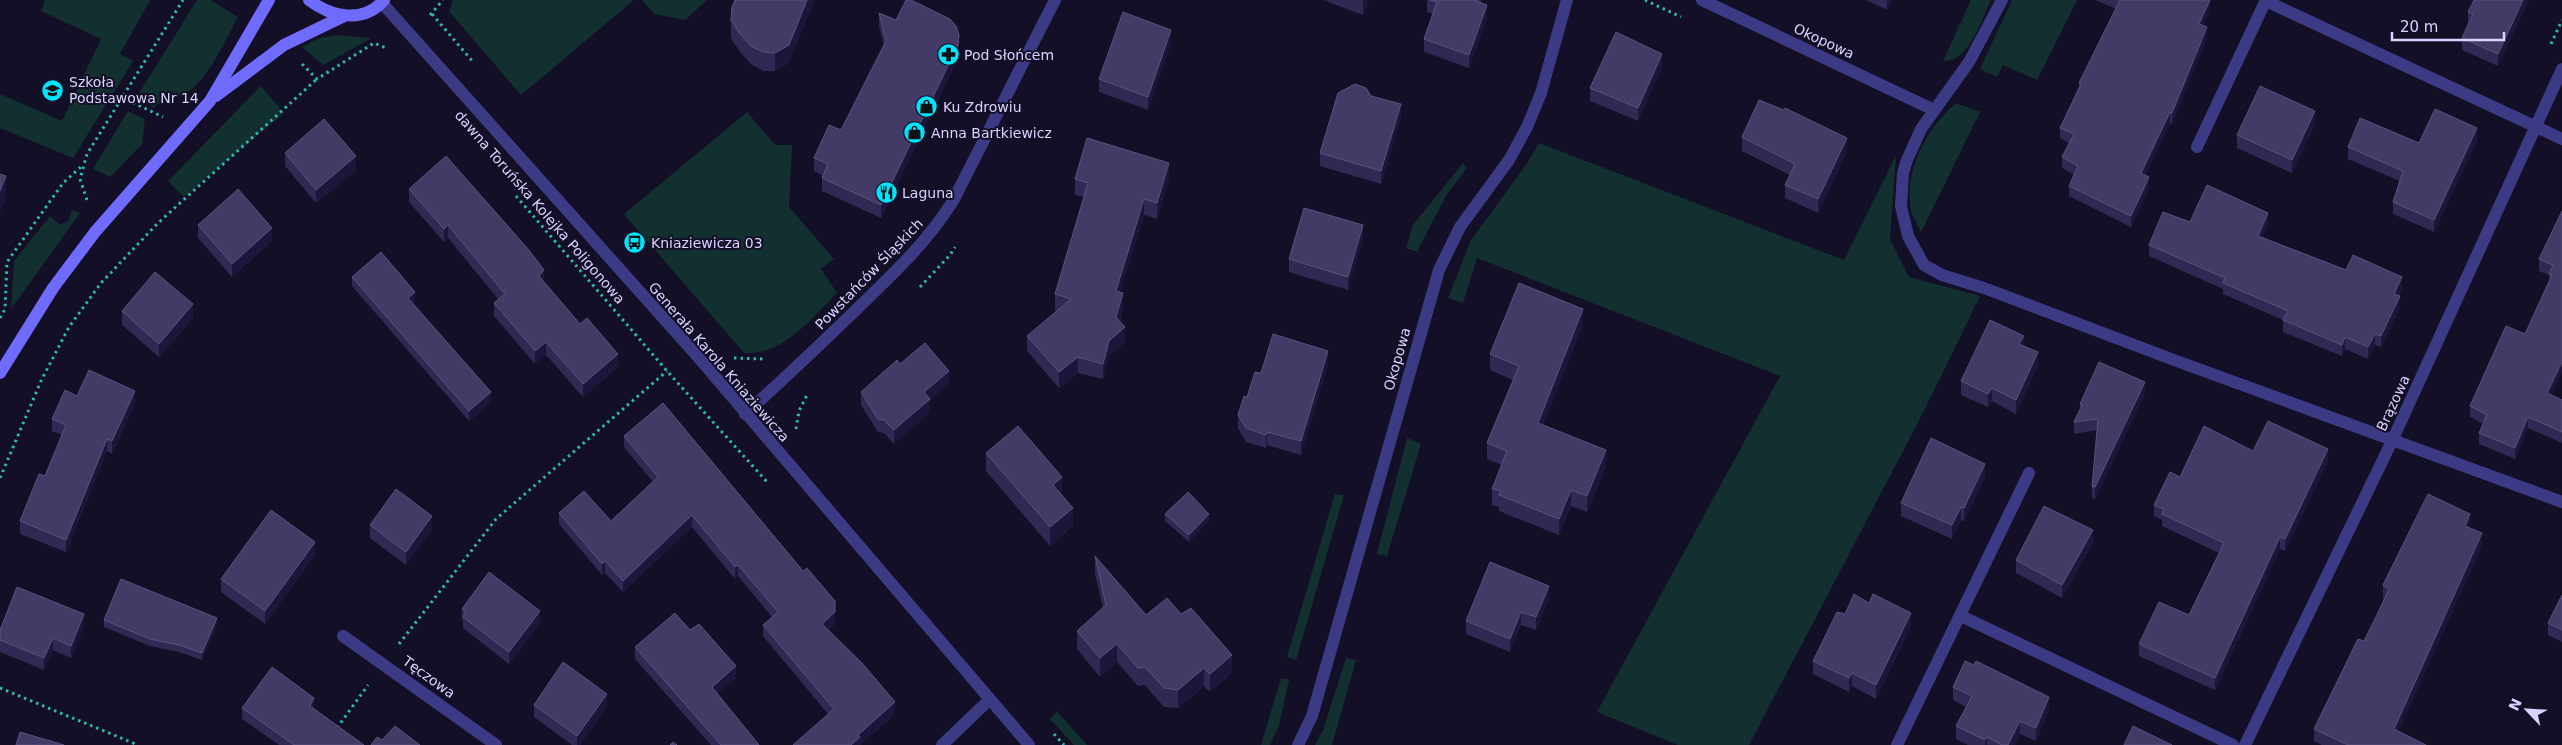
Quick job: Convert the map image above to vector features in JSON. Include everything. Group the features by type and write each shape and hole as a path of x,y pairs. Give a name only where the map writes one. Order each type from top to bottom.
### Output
{"street":[{"path":"0,373 74,260 123,198 210,101 269,0"},
{"path":"309,0 323,11 344,16"},
{"name":"Powstańców Śląskich","path":"745,414 811,354 920,248 937,226 953,201 1055,0"},
{"name":"Okopowa","path":"1298,745 1312,716 1439,270 1460,227 1509,160 1532,116 1567,0"},
{"name":"Okopowa","path":"1702,0 1934,110"},
{"path":"2002,0 1969,62 1921,129 1903,174 1901,206 1905,227 1920,260 1929,269 1948,278 1984,288 2392,441 2562,502"},
{"path":"2198,146 2266,0 2562,139"},
{"path":"210,101 284,45 344,16 364,13 383,1"},
{"name":"Generała Karola Kniaziewicza","path":"383,1 699,358 1029,745"},
{"name":"Brązowa","path":"2245,745 2392,441 2562,70"},
{"path":"1897,745 2029,473"},
{"path":"1960,616 2233,745"},
{"name":"Tęczowa","path":"343,636 384,663 496,745"},
{"path":"942,745 989,700"}],"path":[{"path":"88,202 80,178 87,154 183,0"},
{"path":"0,478 41,381 69,327 101,283 158,223 317,79"},
{"path":"121,97 187,128"},
{"path":"0,318 5,309 7,262 63,183 84,164"},
{"name":"dawna Toruńska Kolejka Poligonowa","path":"512,192 674,379"},
{"path":"335,730 384,663 496,519 667,370"},
{"path":"0,688 138,745"}],"green space":[{"path":"45,0 150,0 120,54 133,61 73,158 0,128 0,94 62,121 101,39 41,11"},
{"path":"197,0 211,0 238,17 210,68 195,86 188,92 165,99 154,108 136,98"},
{"path":"453,0 634,0 521,95 449,11"},
{"path":"642,0 707,0 685,20 654,14"},
{"path":"1971,0 1991,0 1967,48 1952,60 1943,61"},
{"path":"2012,0 2077,0 2037,80 2003,65 1997,77 1980,69"},
{"path":"337,35 372,38 323,65 302,47 319,38"},
{"path":"261,86 284,113 184,197 168,181"},
{"path":"1956,103 1980,112 1921,232 1911,211 1909,196 1914,166 1927,137 1945,113"},
{"path":"128,111 145,119 142,144 110,177 93,169"},
{"path":"747,112 775,145 792,145 789,207 834,259 821,269 837,293 807,324 784,342 758,352 744,353 624,214"},
{"path":"1539,143 1844,260 1896,155 1890,239 1909,277 1980,296 1924,411 1749,745 1678,745 1597,712 1780,376 1477,258 1463,303 1448,298 1471,240 1526,165"},
{"path":"1463,163 1467,168 1447,194 1417,252 1406,248 1413,225"},
{"path":"72,210 80,213 11,309 14,261 50,216 60,225 68,221"},
{"path":"1407,438 1421,444 1387,556 1377,554"},
{"path":"1335,494 1344,495 1296,660 1287,657"},
{"path":"1346,658 1356,660 1332,745 1315,745 1323,730"},
{"path":"1281,678 1289,680 1279,726 1270,745 1261,745"},
{"path":"1057,711 1087,745 1074,745 1050,719"}],"building":[{"path":"735,0 807,0 789,45 775,53 764,52 752,47 740,34 731,20 732,7"},
{"path":"906,0 911,0 950,19 956,26 959,35 958,45 881,205 822,178 828,164 814,158 829,125 841,130 886,41 879,13 896,20"},
{"path":"1430,0 1477,0 1487,5 1469,55 1424,39 1437,2"},
{"path":"2120,0 2210,0 2199,24 2207,27 2172,113 2170,112 2141,173 2149,177 2131,216 2069,186 2078,166 2062,157 2074,134 2060,128 2081,84 2079,83"},
{"path":"2474,0 2523,0 2498,54 2462,38 2473,14 2468,12"},
{"path":"1123,12 1171,30 1148,97 1099,79"},
{"path":"1616,32 1662,54 1638,108 1590,88"},
{"path":"1355,84 1366,88 1371,96 1401,104 1381,171 1320,153 1338,93"},
{"path":"2260,86 2315,111 2292,160 2237,135"},
{"path":"1759,100 1784,110 1785,108 1847,138 1818,199 1785,185 1795,164 1742,137"},
{"path":"2435,109 2477,128 2434,220 2393,202 2403,171 2348,147 2360,118 2419,143"},
{"path":"324,119 356,156 316,190 285,153"},
{"path":"1087,138 1169,163 1157,203 1144,199 1116,291 1123,293 1116,317 1125,327 1109,341 1103,364 1078,357 1059,372 1027,336 1071,299 1055,294 1088,183 1075,179"},
{"path":"446,156 528,249 544,270 539,276 580,324 587,318 618,354 583,384 546,342 535,351 494,303 505,294 448,225 444,229 409,189"},
{"path":"0,174 6,176 0,191"},
{"path":"2207,185 2268,213 2258,236 2346,270 2353,255 2402,277 2394,294 2400,296 2381,336 2375,334 2368,347 2345,337 2342,345 2283,320 2288,311 2223,283 2225,278 2149,245 2163,212 2190,222"},
{"path":"238,189 272,228 232,264 198,225"},
{"path":"1304,208 1363,225 1348,277 1289,259"},
{"path":"2562,211 2562,362 2547,393 2562,400 2562,432 2528,417 2515,448 2479,433 2487,415 2470,406 2506,326 2525,334 2552,275 2549,274 2553,265 2539,259"},
{"path":"381,252 415,292 408,298 491,392 469,411 352,277"},
{"path":"155,272 193,304 159,344 122,311"},
{"path":"1519,283 1583,309 1538,423 1606,450 1587,496 1571,490 1559,519 1499,495 1501,491 1492,489 1507,451 1487,443 1519,366 1490,354"},
{"path":"1990,320 2024,336 2019,344 2038,352 2016,400 1992,388 1988,394 1961,381"},
{"path":"1273,334 1328,351 1301,441 1267,432 1266,435 1246,428 1238,415 1244,396 1247,397 1255,372 1261,373"},
{"path":"925,343 949,371 924,392 930,399 894,430 884,420 878,419 861,392 897,360 900,364"},
{"path":"2099,362 2145,382 2095,487 2092,487 2098,419 2074,422"},
{"path":"89,370 135,391 112,441 107,439 66,540 20,521 39,474 45,476 66,425 52,419 65,390 77,396"},
{"path":"663,403 803,571 807,568 835,601 835,612 822,624 863,664 895,702 858,735 860,737 851,745 793,745 834,709 763,625 778,612 738,565 735,567 692,515 623,581 605,561 602,564 559,513 584,491 611,521 658,477 624,436"},
{"path":"2268,421 2328,449 2285,539 2280,537 2215,678 2139,644 2159,602 2189,615 2224,543 2162,514 2164,509 2154,505 2170,472 2180,477 2204,426 2253,451"},
{"path":"1018,426 1062,477 1053,485 1073,508 1050,527 986,453"},
{"path":"1931,438 1985,464 1964,508 1961,507 1952,525 1901,503"},
{"path":"396,489 432,516 406,552 370,525"},
{"path":"1188,492 1209,514 1189,535 1165,514"},
{"path":"2428,494 2470,514 2465,526 2482,533 2394,729 2426,745 2348,745 2314,729 2358,639 2364,641 2377,615 2389,589 2383,585"},
{"path":"2044,506 2093,530 2062,585 2016,560"},
{"path":"271,510 315,542 265,611 221,579"},
{"path":"1095,556 1146,615 1167,598 1181,614 1191,608 1232,655 1210,674 1204,668 1178,690 1164,688 1145,667 1138,668 1117,644 1100,658 1077,631 1106,605"},
{"path":"1490,562 1549,586 1536,617 1521,612 1510,639 1466,621"},
{"path":"489,572 540,611 509,652 463,617 466,612 462,609"},
{"path":"121,579 217,618 202,653 179,645 150,639 104,620"},
{"path":"17,587 84,614 71,646 53,638 44,658 0,640 0,630"},
{"path":"1854,594 1869,603 1873,594 1911,613 1876,685 1852,673 1849,678 1813,661 1837,612 1845,614"},
{"path":"2562,595 2562,630 2548,623"},
{"path":"675,613 690,630 699,624 736,666 712,687 759,745 721,745 635,647"},
{"path":"1965,661 1974,665 1976,661 2049,697 2036,728 2020,721 2008,745 2002,745 1987,737 1985,740 1956,726 1972,696 1953,687"},
{"path":"563,662 607,694 577,736 534,705"},
{"path":"272,667 314,698 310,706 364,745 294,745 242,708"},
{"path":"395,726 420,745 371,745 377,737 382,740"},
{"path":"2133,726 2172,745 2124,745"},
{"path":"20,732 64,745 16,745"}],"place":[{"name":"Pod Słońcem","path":"948,55"},
{"name":"Szkoła Podstawowa Nr 14","path":"53,90"},
{"name":"Ku Zdrowiu","path":"927,107"},
{"name":"Anna Bartkiewicz","path":"915,133"},
{"name":"Laguna","path":"886,193"},
{"name":"Kniaziewicza 03","path":"635,243"}]}
